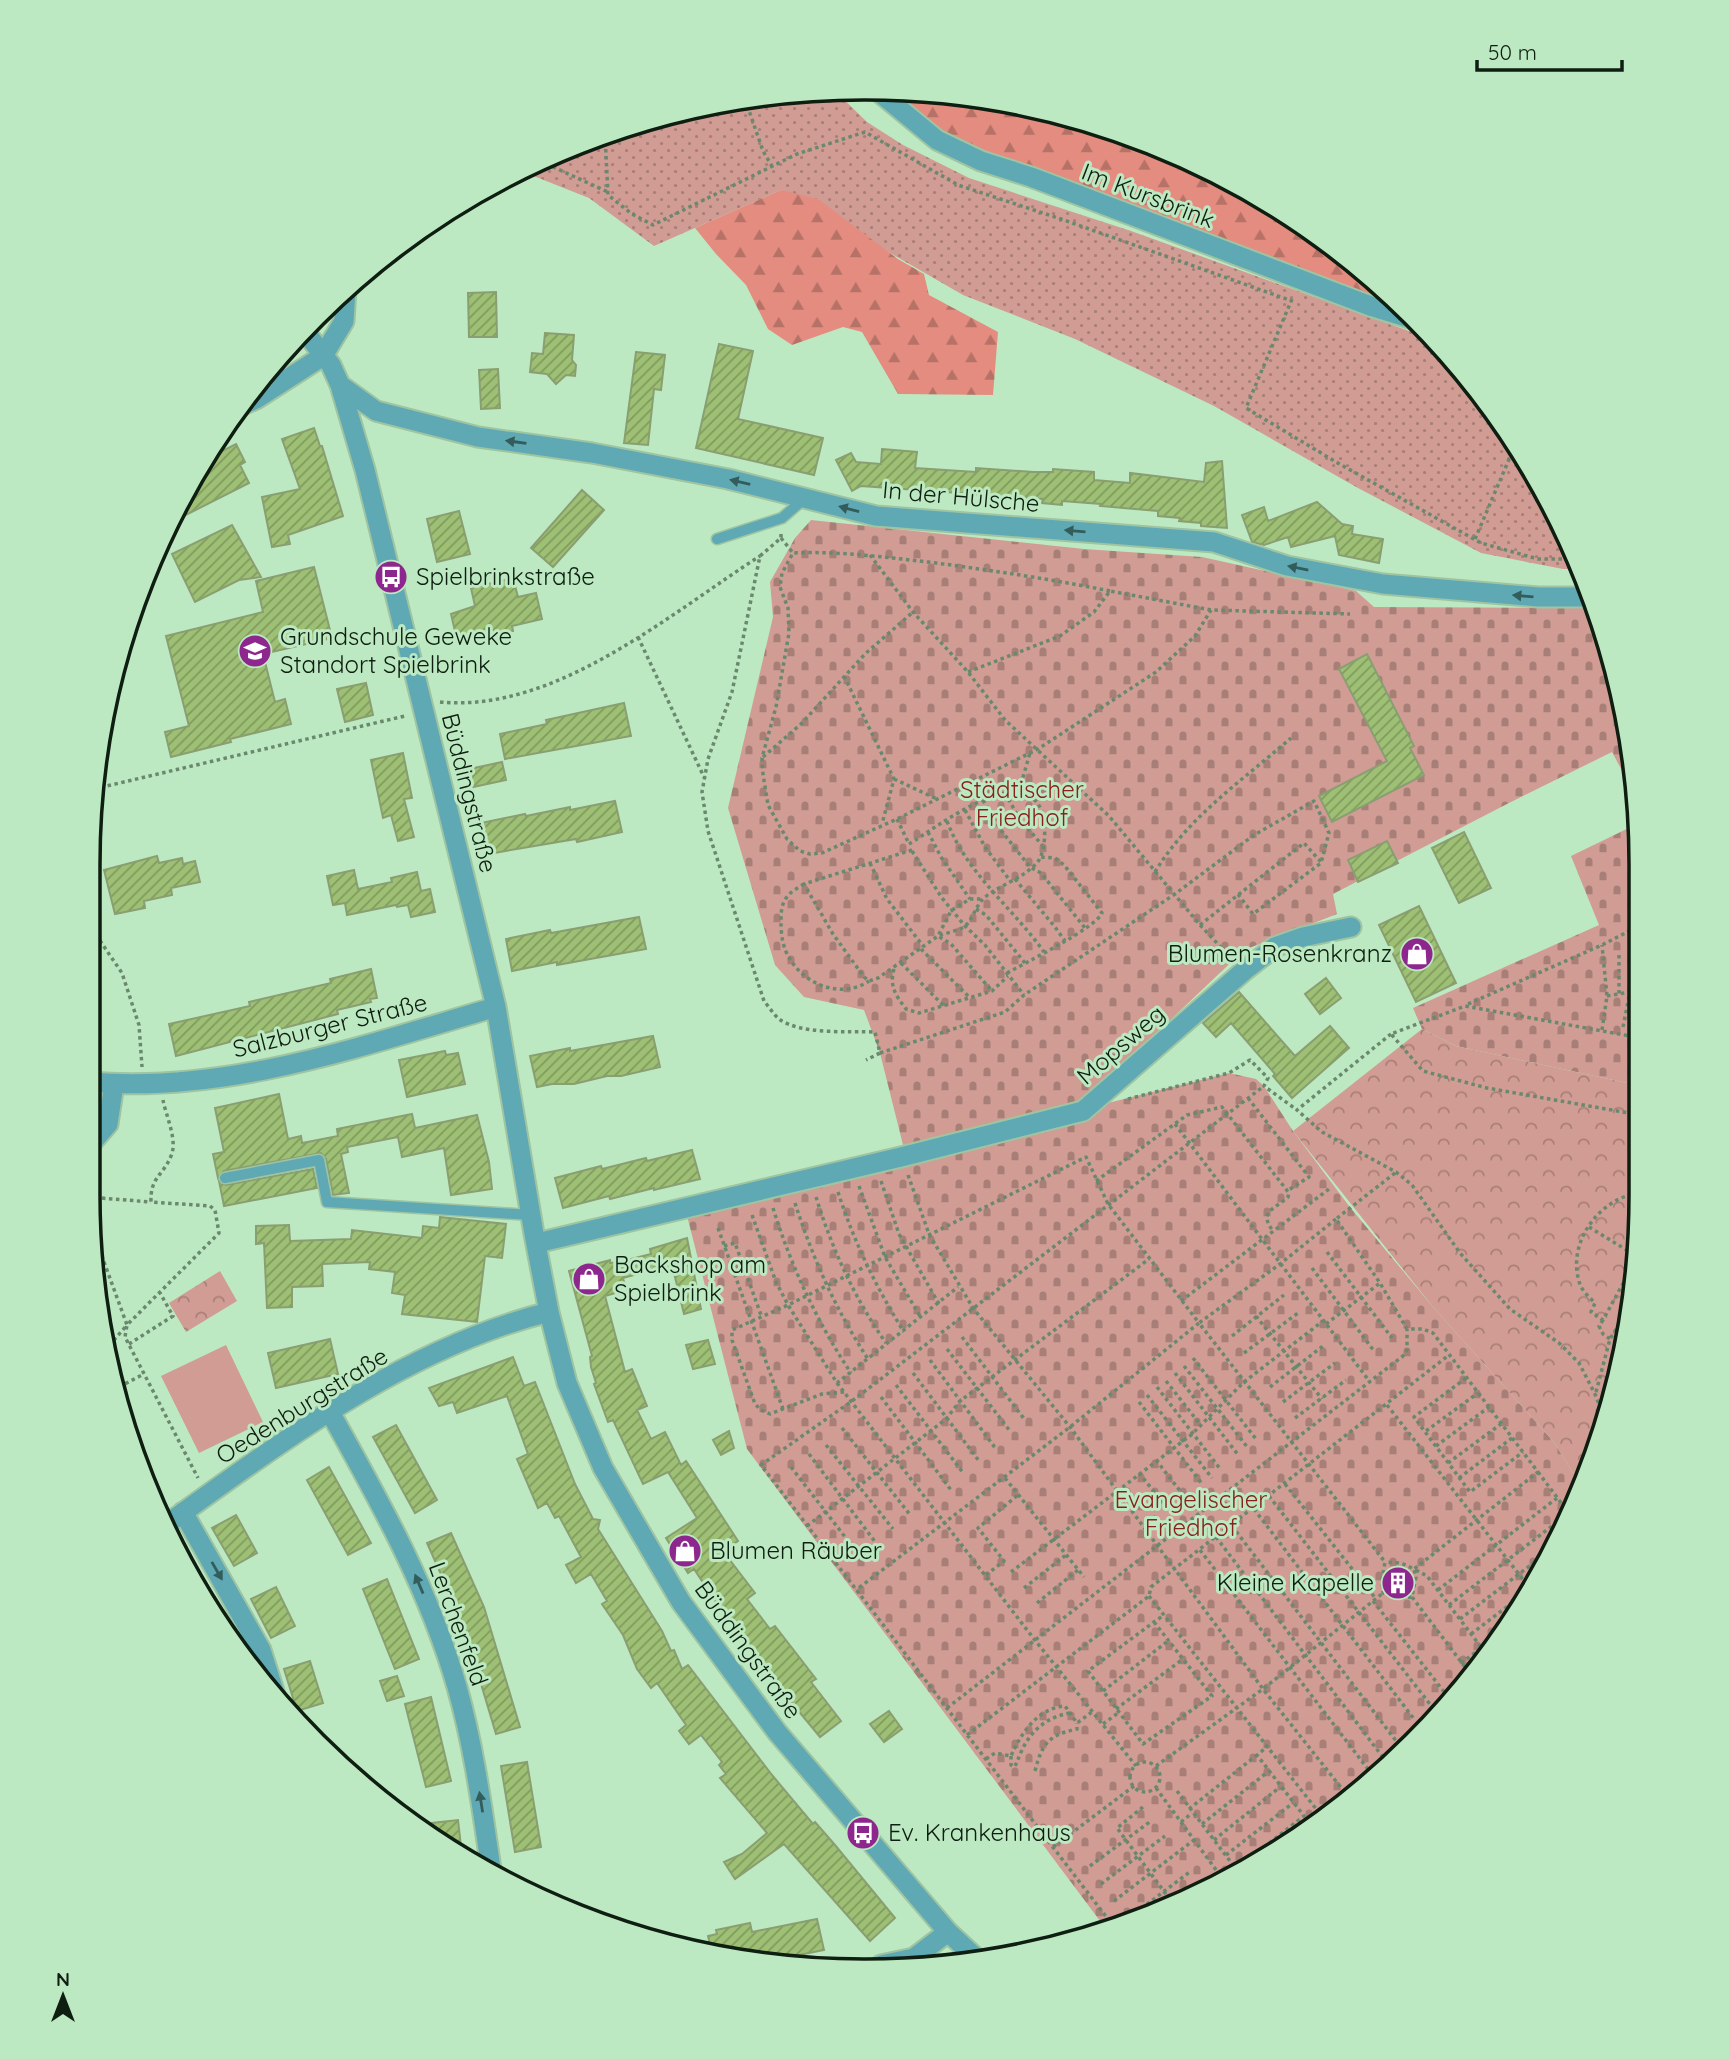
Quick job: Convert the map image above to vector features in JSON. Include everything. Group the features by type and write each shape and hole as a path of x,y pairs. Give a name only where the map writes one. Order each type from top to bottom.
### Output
{"street":[{"name":"Im Kursbrink","path":"888,100 937,140 981,161 1031,177 1394,313"},
{"path":"260,396 323,356 344,321 345,304"},
{"name":"Büddingstraße","path":"310,339 331,365 340,385 365,470 423,705 496,1007 549,1312 567,1383 603,1468 681,1602 777,1731 948,1932 970,1952"},
{"name":"In der Hülsche","path":"340,385 376,411 478,437 592,453 728,479 876,516 1214,542 1287,566 1383,584 1538,597 1581,597"},
{"name":"Mopsweg","path":"901,1157 1083,1111 1275,947 1303,937 1351,927"},
{"name":"Salzburger Straße","path":"100,1083 215,1079 284,1068 496,1007"},
{"path":"100,1133 108,1124 114,1084"},
{"path":"537,1243 901,1157"},
{"name":"Oedenburgstraße","path":"174,1519 362,1391 448,1348 514,1321 549,1312"},
{"name":"Lerchenfeld","path":"330,1412 379,1500 411,1565 436,1626 456,1684 469,1734 490,1861"},
{"path":"174,1519 261,1650 268,1672"},
{"path":"914,1958 948,1932"}],"lane":[{"path":"717,539 782,518 806,498"},
{"path":"225,1178 318,1160 327,1202 531,1214"}],"path":[{"path":"748,109 763,151 773,168"},
{"path":"606,145 608,195 632,215 653,225 797,154 865,132 957,185 1292,300"},
{"path":"553,167 608,192"},
{"path":"1300,280 1246,408 1336,462 1475,539 1538,559 1565,559"},
{"path":"1475,539 1510,456"},
{"path":"782,518 781,538 793,553"},
{"path":"104,786 423,705 471,703 526,692 579,671 638,637 760,556 781,538"},
{"path":"793,553 870,555 1023,574 1210,610 1350,614"},
{"path":"793,553 782,573 780,587 788,608 789,634 776,707 762,758 768,805 787,839 800,851 810,854 822,853 897,819 1038,749 1156,672 1195,636 1210,610"},
{"path":"870,555 912,612 968,672 1005,720 1110,816 1200,925 1228,956 1245,970"},
{"path":"760,556 732,692 708,759 702,792 708,831 764,1001 780,1019 800,1027 875,1032 880,1053"},
{"path":"968,672 1060,636 1094,612 1111,591"},
{"path":"762,758 800,724 865,653 912,612"},
{"path":"638,637 705,778"},
{"path":"844,676 894,779 937,799"},
{"path":"1155,872 1168,850 1191,823 1291,738"},
{"path":"1019,791 1030,753"},
{"path":"882,824 894,779"},
{"path":"909,844 983,800 1005,793 1019,791 1031,796 1039,806 1045,831 1039,857 1013,881 982,899 970,899 952,910 939,936"},
{"path":"1005,793 1019,818 1042,845"},
{"path":"983,800 1000,829 1030,867 1041,873 1085,928"},
{"path":"866,1060 1005,1012 1024,995 1175,894 1254,835 1314,801 1329,833 1321,863 1253,914 1237,893"},
{"path":"965,810 985,847 1065,942"},
{"path":"897,819 912,850 952,910 985,945 1024,995"},
{"path":"947,821 952,833 993,893 1025,926 1044,952"},
{"path":"928,832 941,857 970,899"},
{"path":"1200,925 1237,893 1304,843 1321,863"},
{"path":"912,850 804,884 785,899 781,914 783,944 789,959 801,974 826,987 859,988 939,936 965,926 982,899"},
{"path":"894,967 891,980 893,991 906,1009 919,1013 992,991 1025,963 1065,942 1100,919 1102,913 1098,906 1064,865 1055,858 1039,857"},
{"path":"870,863 887,899 922,948 970,998"},
{"path":"804,884 832,934 869,981"},
{"path":"976,909 986,915 1025,963"},
{"path":"1297,1110 1391,1034 1465,1006 1629,931"},
{"path":"939,936 951,944 992,991"},
{"path":"100,941 122,973 139,1025 151,1082 173,1147 171,1157 154,1181 151,1202"},
{"path":"1602,945 1607,996 1602,1031"},
{"path":"1619,955 1619,994"},
{"path":"901,963 944,1006"},
{"path":"1607,996 1629,992"},
{"path":"1623,1027 1629,997"},
{"path":"1465,1006 1629,1036"},
{"path":"1391,1034 1423,1071 1487,1088 1629,1113"},
{"path":"1108,1920 761,1465 852,1401 1264,1086 1268,1078 1250,1060 1229,1073 1122,1101"},
{"path":"1264,1086 1322,1132 1396,1172 1412,1185 1460,1253 1510,1309 1559,1343 1580,1363 1599,1405"},
{"path":"1248,1098 1309,1177 1287,1191"},
{"path":"1096,1181 1187,1115 1223,1107 1287,1191 1288,1197 1268,1211 1266,1216 1273,1231"},
{"path":"1175,1124 1370,1382"},
{"path":"901,1157 929,1234 972,1308 1070,1427 1263,1689 1343,1790"},
{"path":"844,1392 822,1394 770,1414 761,1410 755,1404 732,1340 732,1330 788,1306 1086,1157 1108,1203 1149,1259 1385,1562 1383,1593"},
{"path":"856,1590 946,1523 1396,1172"},
{"path":"881,1181 899,1234 939,1304"},
{"path":"859,1186 885,1256 921,1318"},
{"path":"1181,1301 1329,1189"},
{"path":"838,1192 854,1238 904,1332"},
{"path":"1603,1320 1591,1312 1595,1304 1579,1282 1578,1256 1581,1242 1595,1216 1616,1200 1629,1196"},
{"path":"816,1197 824,1224 861,1306 886,1344"},
{"path":"100,1198 210,1206 215,1210 219,1233 113,1340"},
{"path":"795,1203 813,1258 826,1286 868,1359"},
{"path":"773,1208 782,1237 807,1295 835,1349 851,1373"},
{"path":"752,1216 764,1254 788,1306 837,1383 1034,1639 1136,1766"},
{"path":"947,1708 1408,1350 1408,1329 1336,1219"},
{"path":"1588,1227 1627,1251"},
{"path":"718,1228 783,1409"},
{"path":"724,1246 736,1243 762,1316"},
{"path":"1327,1252 1392,1338"},
{"path":"102,1257 127,1325 125,1337 207,1496"},
{"path":"807,1526 946,1419 960,1401 1149,1259"},
{"path":"1312,1268 1374,1351"},
{"path":"1611,1339 1602,1334 1599,1326 1624,1282"},
{"path":"1011,1572 1192,1433 1244,1382 1283,1351 1380,1283"},
{"path":"837,1383 958,1287"},
{"path":"129,1344 173,1317 159,1293"},
{"path":"1232,1336 1284,1295"},
{"path":"1244,1353 1298,1312"},
{"path":"1256,1317 1322,1399"},
{"path":"1595,1394 1611,1339 1618,1328"},
{"path":"1408,1329 1423,1329 1433,1333 1563,1505"},
{"path":"962,1337 1025,1420"},
{"path":"1270,1387 1323,1346"},
{"path":"947,1349 1010,1431"},
{"path":"967,1735 1149,1596 1151,1587 1449,1355"},
{"path":"1193,1359 1256,1439"},
{"path":"930,1360 996,1449"},
{"path":"1283,1402 1335,1363"},
{"path":"1184,1366 1248,1448"},
{"path":"912,1373 979,1461"},
{"path":"1175,1373 1239,1455"},
{"path":"124,1384 144,1374"},
{"path":"1467,1378 1414,1417 1459,1478 1470,1492 1523,1452"},
{"path":"1295,1418 1346,1380"},
{"path":"1166,1381 1199,1424"},
{"path":"896,1385 964,1474"},
{"path":"1157,1387 1221,1470"},
{"path":"1425,1431 1478,1393"},
{"path":"1147,1395 1212,1478"},
{"path":"881,1397 951,1490"},
{"path":"1139,1402 1203,1485"},
{"path":"1387,1405 1524,1581"},
{"path":"1436,1446 1489,1407"},
{"path":"1448,1463 1502,1424"},
{"path":"842,1428 911,1516"},
{"path":"1459,1478 1512,1438"},
{"path":"826,1445 893,1529"},
{"path":"809,1454 876,1543"},
{"path":"1156,1460 1184,1496"},
{"path":"791,1467 859,1555"},
{"path":"1414,1569 1538,1472"},
{"path":"1139,1473 1168,1509"},
{"path":"1004,1478 1084,1577"},
{"path":"1285,1484 1445,1692"},
{"path":"985,1575 1004,1561 978,1528 1018,1495"},
{"path":"1269,1496 1432,1707"},
{"path":"1438,1590 1557,1498"},
{"path":"1254,1508 1413,1719"},
{"path":"1449,1605 1554,1524"},
{"path":"1232,1525 1397,1742"},
{"path":"1216,1537 1382,1756"},
{"path":"1200,1550 1368,1770"},
{"path":"1024,1588 1066,1555"},
{"path":"1460,1619 1536,1560"},
{"path":"1385,1562 1401,1563 1426,1576 1481,1646"},
{"path":"1414,1569 1416,1577 1412,1597 1465,1668"},
{"path":"1037,1603 1079,1570"},
{"path":"1156,1766 1263,1689 1383,1593"},
{"path":"1383,1593 1398,1598 1412,1597"},
{"path":"1149,1596 1317,1810"},
{"path":"1471,1634 1508,1607"},
{"path":"1154,1622 1212,1696 1143,1744 1088,1671 1154,1622 1164,1615"},
{"path":"1103,1691 1168,1641"},
{"path":"1461,1663 1479,1648"},
{"path":"1103,1724 1183,1659"},
{"path":"1197,1676 1206,1669"},
{"path":"1035,1771 1040,1753 1049,1740 1062,1731 1077,1729 1077,1723 1070,1713 1065,1706 1060,1706 1037,1718 1024,1731 1011,1756 1011,1765 1014,1767 1025,1745 1041,1724 1070,1713"},
{"path":"1077,1723 1093,1712"},
{"path":"1181,1822 1268,1747"},
{"path":"986,1759 995,1753 1011,1756"},
{"path":"1257,1755 1304,1816 1275,1839"},
{"path":"1142,1762 1150,1762 1156,1766 1160,1781 1156,1787 1149,1791 1140,1791 1134,1786 1131,1772 1136,1766 1142,1762"},
{"path":"1202,1824 1269,1771"},
{"path":"1053,1847 1134,1786"},
{"path":"1214,1840 1281,1786"},
{"path":"1156,1787 1218,1872"},
{"path":"1177,1791 1233,1864"},
{"path":"1226,1855 1293,1802"},
{"path":"1143,1807 1117,1828 1167,1896"},
{"path":"1090,1866 1151,1821"},
{"path":"1101,1884 1165,1836"},
{"path":"1114,1901 1194,1840"},
{"path":"1146,1905 1191,1871"}],"green space":[{"path":"845,100 867,122 903,145 969,178 1131,231 1413,332 1471,399 1500,440 1527,482 1570,569 1481,553 1358,488 1214,406 1075,339 963,295 781,190 654,246 589,198 533,176 619,140 715,114 765,106"},
{"path":"900,101 964,106 1014,114 1110,140 1157,158 1247,202 1330,258 1379,299 1283,269 937,130"},
{"path":"781,190 818,199 898,259 924,274 929,295 998,332 993,395 898,394 862,332 843,327 792,345 768,329 746,285 695,228"},
{"name":"Städtischer Friedhof","path":"811,520 1084,549 1202,557 1356,591 1374,607 1585,608 1615,715 1624,774 1612,752 1333,894 1337,914 1244,950 1082,1104 903,1145 880,1053 864,1010 804,997 775,965 728,808 773,617 770,582 795,538"},
{"path":"1628,828 1629,1083 1456,1046 1422,1029 1413,1008 1599,925 1571,856"},
{"path":"1422,1029 1456,1046 1629,1083 1628,1245 1623,1294 1615,1344 1603,1392 1575,1476 1554,1442 1433,1307 1293,1131"},
{"name":"Evangelischer Friedhof","path":"1229,1073 1256,1079 1264,1086 1293,1131 1349,1206 1433,1307 1554,1442 1575,1476 1527,1577 1500,1619 1439,1699 1369,1769 1330,1801 1247,1857 1157,1901 1101,1922 747,1449 685,1208"},
{"path":"220,1271 237,1301 186,1332 169,1303"},
{"path":"226,1345 263,1422 199,1453 161,1376"}],"building":[{"path":"496,292 497,337 469,337 468,293"},
{"path":"545,333 574,335 572,360 576,365 575,376 566,375 556,384 547,374 530,372 532,353 543,354"},
{"path":"719,344 753,351 738,419 823,438 814,475 696,448"},
{"path":"636,352 665,355 661,390 654,389 648,445 624,443"},
{"path":"498,369 500,408 481,409 479,370"},
{"path":"314,428 343,516 288,535 290,544 272,547 262,497 300,489 282,439"},
{"path":"236,444 245,462 240,465 249,483 184,516 202,482 222,451"},
{"path":"882,449 917,452 915,468 976,472 976,468 1034,472 1053,472 1053,469 1094,472 1094,480 1130,483 1130,473 1204,482 1206,463 1222,461 1227,528 1201,526 1201,523 1179,521 1180,518 1158,516 1158,511 1100,506 1101,504 1062,501 1062,505 1042,503 1043,499 861,486 852,491 836,460 851,453 856,462 881,464"},
{"path":"582,490 604,510 553,567 531,548"},
{"path":"1317,502 1342,524 1353,526 1352,534 1383,539 1379,563 1339,555 1335,536 1291,547 1288,537 1264,545 1252,542 1242,515 1264,507 1268,521"},
{"path":"459,511 470,554 437,562 427,519"},
{"path":"232,525 261,577 239,580 195,602 172,554"},
{"path":"314,567 332,638 263,654 275,702 285,699 291,724 171,757 165,732 189,726 166,636 263,612 256,581"},
{"path":"513,578 518,597 536,593 542,619 512,626 513,631 494,635 493,631 457,640 451,614 475,606 471,588"},
{"path":"1367,654 1414,746 1410,748 1424,775 1332,822 1319,796 1387,761 1339,669"},
{"path":"366,683 373,715 345,722 337,689"},
{"path":"624,703 631,736 505,759 500,734 547,724 546,720"},
{"path":"403,753 412,798 404,799 414,837 398,841 391,815 383,818 371,760"},
{"path":"502,762 506,780 473,787 469,769"},
{"path":"615,801 622,832 577,842 576,839 488,854 481,823"},
{"path":"1464,832 1491,888 1459,903 1432,848"},
{"path":"1387,841 1398,863 1358,882 1348,860"},
{"path":"157,856 159,863 182,858 183,864 195,861 200,882 171,888 172,895 144,901 145,908 115,914 104,870"},
{"path":"354,870 358,889 392,882 391,878 417,872 421,891 430,889 435,912 411,917 408,905 396,905 347,915 345,903 333,905 327,876"},
{"name":"Blumen-Rosenkranz","path":"1419,906 1456,983 1416,1002 1379,925"},
{"path":"639,917 646,949 512,971 506,939"},
{"path":"371,969 377,998 370,999 371,1002 337,1010 338,1014 176,1056 169,1024 250,1006 249,1002 331,983 330,979"},
{"path":"1326,978 1341,998 1320,1014 1305,994"},
{"path":"1239,992 1295,1056 1330,1026 1349,1048 1292,1098 1231,1023 1216,1037 1203,1023"},
{"path":"653,1036 660,1067 574,1084 537,1087 530,1056"},
{"path":"445,1051 446,1055 458,1053 465,1084 407,1097 399,1060"},
{"path":"279,1094 288,1139 301,1136 302,1143 338,1136 337,1129 412,1114 415,1128 477,1115 489,1162 492,1189 451,1195 444,1148 402,1157 398,1137 347,1147 348,1152 341,1154 349,1193 333,1195 326,1159 321,1153 224,1171 218,1178 213,1154 224,1152 215,1108"},
{"path":"692,1150 700,1179 610,1199 609,1196 563,1208 555,1178 601,1166 602,1169"},
{"path":"313,1169 317,1188 224,1206 219,1181 226,1185"},
{"path":"440,1217 506,1224 502,1258 485,1256 477,1322 402,1314 405,1295 392,1293 395,1272 369,1269 370,1262 322,1264 323,1286 292,1287 292,1307 267,1308 264,1243 256,1244 256,1226 289,1225 290,1241 351,1239 352,1230 422,1238 423,1226 439,1228"},
{"path":"687,1238 701,1309 684,1314 673,1269 657,1274 656,1269 623,1278 626,1290 605,1296 625,1372 632,1369 647,1406 637,1410 651,1439 665,1432 681,1465 686,1461 738,1541 723,1551 755,1593 747,1599 770,1629 775,1626 816,1679 811,1682 841,1721 820,1737 753,1656 756,1655 725,1616 694,1569 688,1573 666,1538 697,1518 668,1472 643,1484 613,1420 608,1422 594,1384 592,1356 569,1271 610,1260 610,1263 619,1262 651,1254 650,1249"},
{"path":"330,1339 338,1374 276,1388 268,1353"},
{"path":"708,1340 715,1364 693,1369 686,1345"},
{"path":"513,1357 524,1386 535,1382 575,1484 593,1519 600,1520 598,1529 662,1631 671,1651 674,1650 682,1669 688,1665 772,1775 813,1824 815,1822 835,1845 895,1918 870,1941 784,1844 735,1879 724,1862 742,1854 767,1833 720,1778 726,1774 719,1765 722,1762 701,1735 689,1744 679,1731 686,1725 657,1683 651,1688 637,1669 623,1635 602,1604 607,1601 591,1574 576,1583 566,1565 581,1557 559,1516 555,1518 547,1503 538,1508 517,1459 528,1454 507,1396 457,1413 453,1402 439,1406 429,1388"},
{"path":"396,1425 437,1500 415,1513 373,1437"},
{"path":"729,1431 734,1448 721,1455 713,1440"},
{"path":"329,1467 371,1543 348,1555 307,1480"},
{"path":"236,1515 257,1553 234,1566 212,1528"},
{"path":"451,1533 484,1607 520,1727 496,1734 469,1637 427,1543"},
{"name":"Kleine Kapelle","path":"1397,1573 1406,1576 1408,1587 1400,1593 1390,1590 1389,1579"},
{"path":"387,1579 419,1659 395,1669 363,1589"},
{"path":"276,1587 295,1626 271,1638 251,1599"},
{"path":"310,1661 323,1703 300,1710 295,1704 284,1669"},
{"path":"397,1676 404,1696 387,1701 380,1681"},
{"path":"431,1697 451,1781 426,1787 405,1704"},
{"path":"889,1711 902,1729 884,1742 870,1724"},
{"path":"527,1762 541,1847 515,1852 501,1766"},
{"path":"458,1820 461,1843 432,1824"},
{"path":"817,1919 824,1950 794,1956 765,1953 710,1944 708,1936 717,1934 716,1930 750,1923 752,1932"}],"place":[{"name":"Spielbrinkstraße","path":"391,577"},
{"name":"Grundschule Geweke Standort Spielbrink","path":"255,651"},
{"name":"Blumen-Rosenkranz","path":"1417,954"},
{"name":"Backshop am Spielbrink","path":"589,1279"},
{"name":"Blumen Räuber","path":"685,1551"},
{"name":"Kleine Kapelle","path":"1398,1583"},
{"name":"Ev. Krankenhaus","path":"863,1833"}]}
